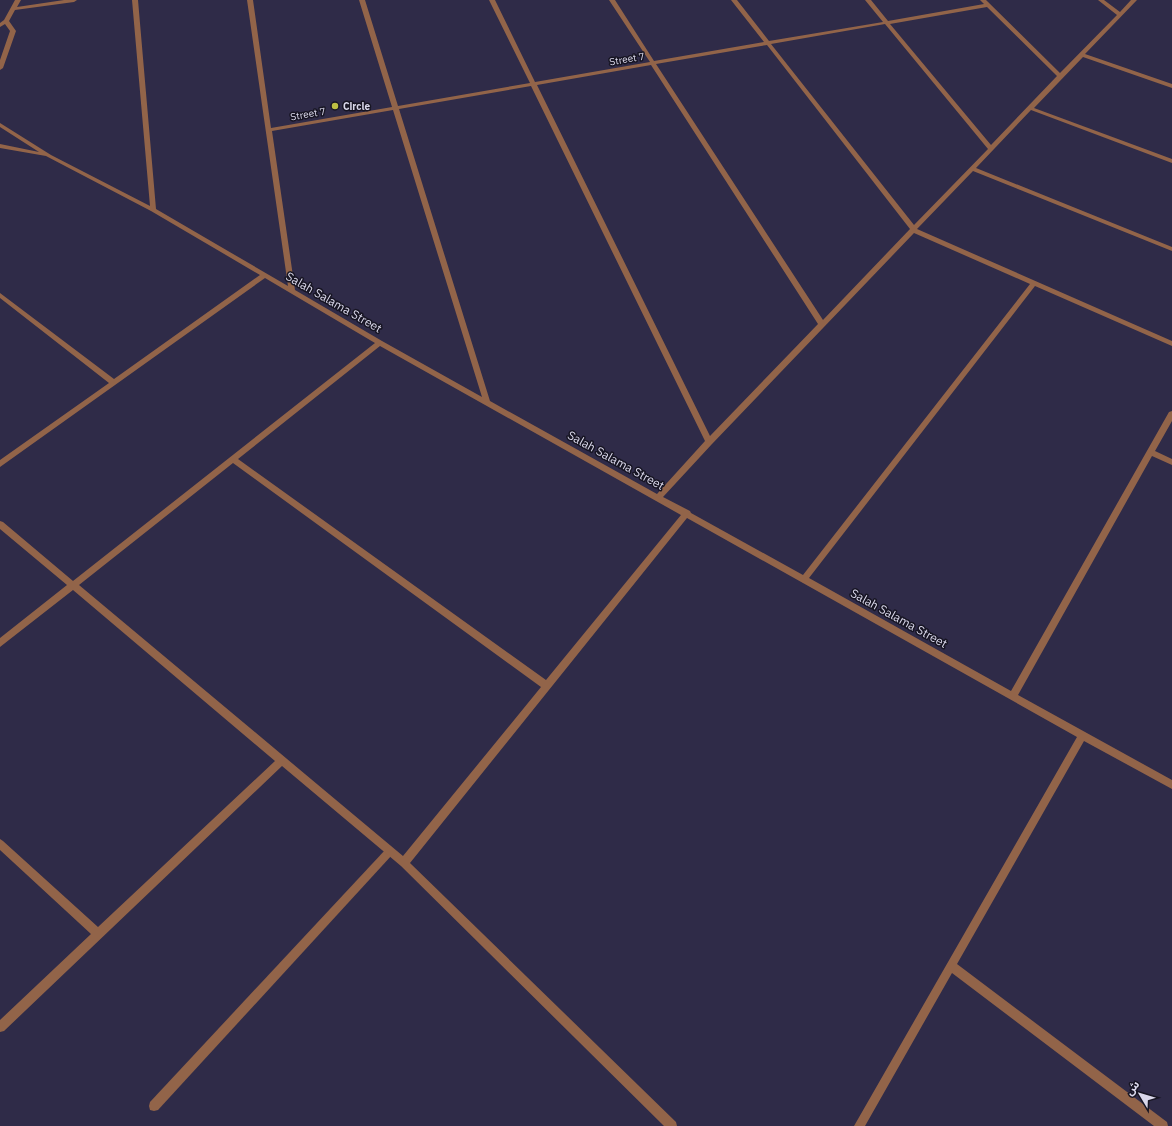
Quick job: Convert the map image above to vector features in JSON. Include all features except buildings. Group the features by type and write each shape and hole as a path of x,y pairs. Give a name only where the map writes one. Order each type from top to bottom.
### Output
{"street":[{"path":"0,25 6,21 18,0"},
{"path":"13,9 74,0"},
{"path":"135,0 153,210"},
{"path":"250,0 292,292"},
{"path":"362,0 487,402"},
{"path":"492,0 709,442"},
{"path":"612,0 822,324"},
{"path":"734,0 914,230 1172,344"},
{"path":"868,0 991,149"},
{"path":"983,0 1061,77"},
{"path":"1101,0 1120,15"},
{"path":"658,498 709,442 1134,0"},
{"name":"Street 7","path":"269,130 988,5"},
{"path":"0,68 5,50 13,31 6,21"},
{"path":"1083,54 1172,86"},
{"path":"1030,108 1172,160"},
{"name":"Salah Salama Street","path":"0,125 49,156 153,210 380,343 1172,785"},
{"name":"Salah Salama Street","path":"0,146 49,156"},
{"path":"972,168 1172,249"},
{"path":"0,464 265,275"},
{"path":"804,579 1034,283"},
{"path":"0,295 114,383"},
{"path":"0,643 380,343"},
{"path":"1013,696 1172,414"},
{"path":"1151,452 1172,462"},
{"path":"232,459 547,686"},
{"path":"404,863 687,513"},
{"path":"0,524 389,852 404,863 672,1126"},
{"path":"859,1126 1083,735"},
{"path":"0,1027 282,761"},
{"path":"0,844 98,934"},
{"path":"154,1106 389,852"},
{"path":"952,966 1163,1126"}],"place":[{"name":"Circle","path":"335,106"}]}
